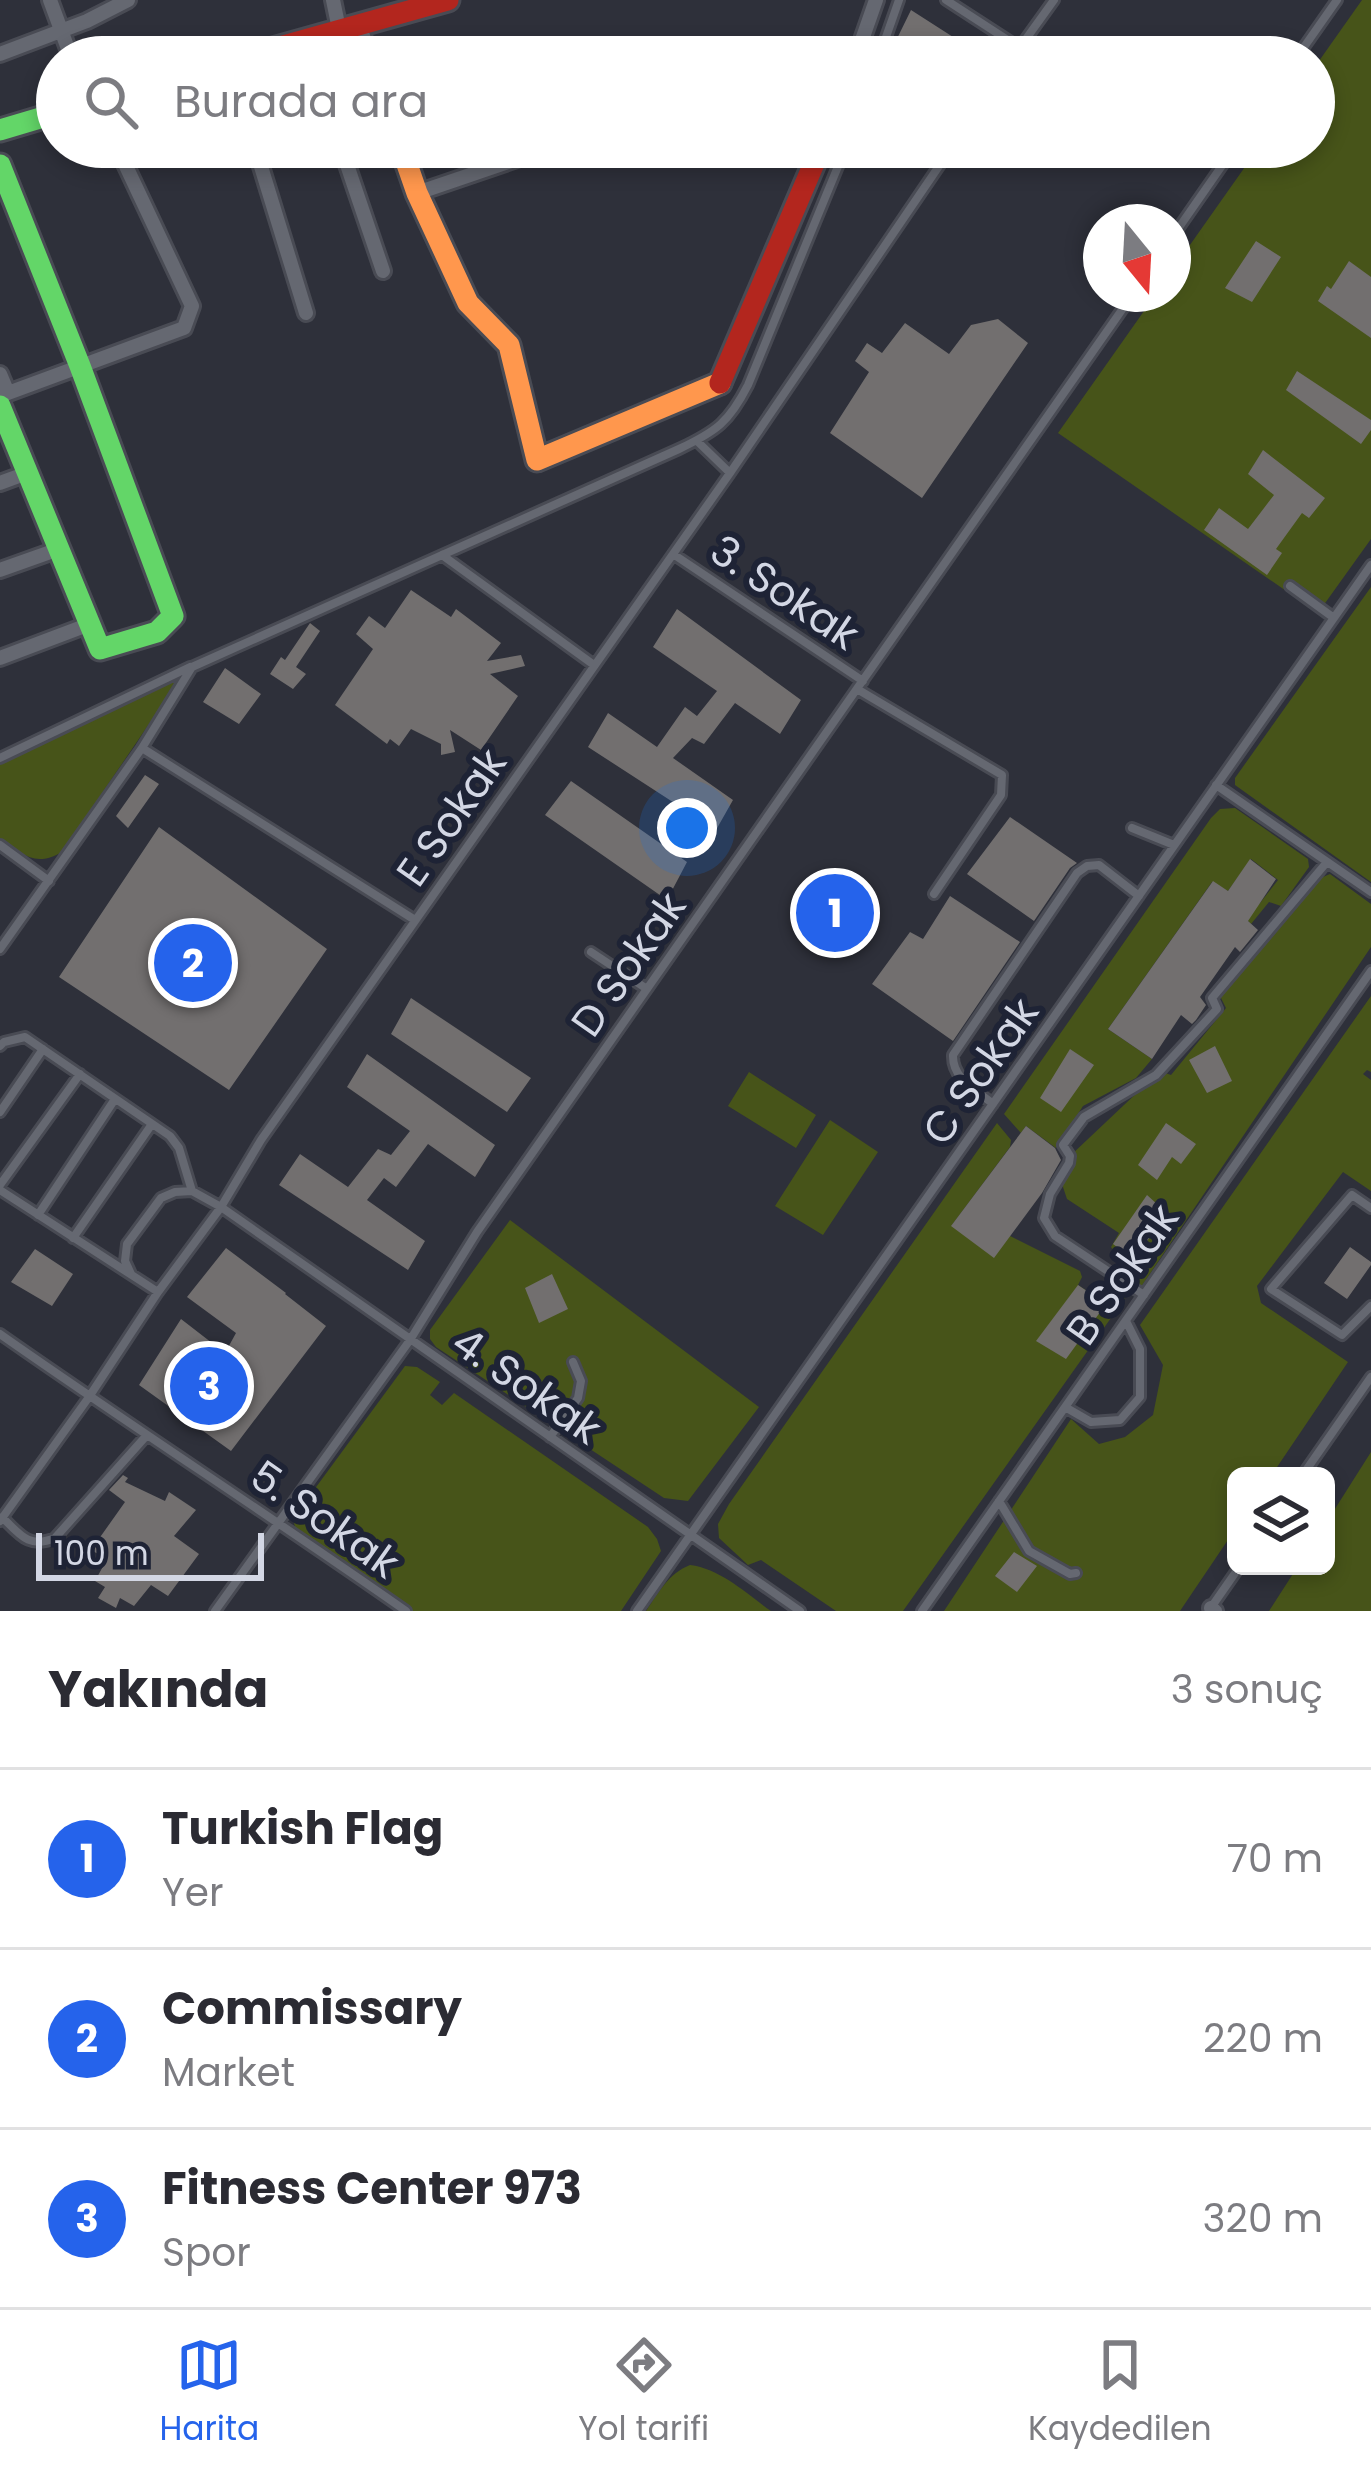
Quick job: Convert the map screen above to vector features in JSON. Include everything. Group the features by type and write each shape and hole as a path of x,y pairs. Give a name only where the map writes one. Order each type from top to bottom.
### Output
{"street":[{"path":"50,0 64,36"},
{"path":"46,36 128,0"},
{"path":"332,0 356,36"},
{"path":"330,36 349,26 448,0"},
{"path":"863,36 876,0"},
{"path":"0,53 36,40"},
{"path":"0,130 36,119"},
{"path":"0,165 173,616 158,632 100,649 28,472 3,398 0,374"},
{"path":"3,398 184,328 192,306 127,168"},
{"path":"261,168 306,313"},
{"path":"348,168 383,271"},
{"path":"408,168 468,303 509,345 537,460 722,382 812,168"},
{"path":"417,193 490,168"},
{"path":"0,483 28,472"},
{"path":"0,570 59,549"},
{"path":"0,658 90,624"}],"lane":[{"path":"886,36 899,0"},
{"path":"946,0 995,36"},
{"path":"1028,36 1054,0"},
{"path":"1312,36 1337,0"},
{"path":"0,758 719,427 733,414 748,385 837,168"},
{"name":"E Sokak","path":"1,1519 938,168"},
{"path":"1191,210 1220,168"},
{"name":"D Sokak","path":"215,1611 410,1340 477,1232 1120,312"},
{"path":"697,441 730,473"},
{"name":"3. Sokak","path":"673,554 860,685 1001,775 1001,795 934,894"},
{"path":"442,555 594,665"},
{"name":"C Sokak","path":"637,1611 1371,565"},
{"path":"1290,586 1334,618"},
{"path":"0,950 142,748 192,667"},
{"path":"142,748 415,920"},
{"path":"1216,785 1371,892"},
{"path":"1132,828 1174,845"},
{"path":"0,845 49,881"},
{"path":"1144,1295 1055,1236 1044,1218 1050,1194 1070,1163 1063,1145 1084,1117 1156,1075 1203,1025 1217,1009 1212,998 1327,862"},
{"path":"993,1104 957,1076 953,1054 1077,872 1099,865 1139,896"},
{"path":"591,952 646,989"},
{"name":"B Sokak","path":"922,1611 1371,971"},
{"path":"0,1046 26,1037 170,1136 178,1148 192,1192 161,1198 127,1244 125,1262 132,1276"},
{"path":"0,1112 43,1048"},
{"path":"80,1074 0,1188 158,1292"},
{"path":"38,1215 116,1099"},
{"path":"73,1238 152,1124"},
{"name":"4. Sokak","path":"192,1192 800,1611"},
{"path":"1371,1208 1352,1195 1271,1289 1342,1335 1371,1306"},
{"path":"1361,1318 1371,1325"},
{"path":"1065,1407 1091,1422 1120,1420 1140,1397 1140,1349 1126,1322"},
{"name":"5. Sokak","path":"0,1334 406,1611"},
{"path":"550,1437 578,1398 581,1382 573,1362"},
{"path":"1308,1467 1371,1376"},
{"path":"1,1519 24,1539 40,1544 55,1538 147,1435"},
{"path":"999,1501 1029,1551 1076,1573"},
{"path":"1212,1610 1234,1575"}],"green space":[{"path":"1362,0 1371,0 1371,539 1318,613 1058,433 1143,312 1191,312 1191,243 1244,168 1335,168 1335,38"},
{"path":"1371,587 1371,882 1235,785 1235,778"},
{"path":"183,674 62,852 36,859 0,838 0,764"},
{"path":"1235,808 1308,859 1309,867 1281,906 1269,902 1251,924 1243,916 1278,880 1251,859 1228,891 1212,882 1108,1029 1152,1059 1136,1078 1083,1106 1056,1148 1026,1126 1021,1133 1004,1114 1211,818 1220,809"},
{"path":"1330,874 1371,904 1371,947 1141,1287 1111,1247 1119,1233 1067,1199 1062,1184 1070,1156 1160,1071 1171,1075 1226,1008 1220,996 1316,880"},
{"path":"1371,996 1371,1072 1363,1074 1371,1080 1371,1191 1343,1172 1257,1286 1261,1303 1348,1362 1277,1467 1227,1467 1227,1541 1180,1611 944,1611 1071,1419 1099,1444 1125,1437 1153,1415 1163,1365 1140,1325"},
{"path":"749,1072 816,1115 796,1148 728,1106"},
{"path":"830,1120 878,1152 823,1235 775,1206"},
{"path":"997,1123 1011,1140 1010,1147 952,1225 1010,1236 1080,1271 1078,1285 1105,1303 1106,1285 1128,1294 903,1611 836,1611 761,1560 748,1565 719,1538 718,1524"},
{"path":"510,1220 759,1407 688,1501 664,1498 430,1339 430,1330"},
{"path":"405,1366 417,1367 440,1382 430,1395 442,1405 454,1393 648,1527 661,1551 621,1611 412,1611 296,1530 297,1513"},
{"path":"1371,1452 1371,1611 1269,1611 1292,1575 1335,1575 1335,1509"},
{"path":"690,1565 723,1577 771,1611 646,1611 670,1578"}],"building":[{"path":"911,10 952,36 898,36"},
{"path":"1256,241 1281,257 1252,302 1225,288"},
{"path":"1349,261 1371,277 1371,338 1318,301"},
{"path":"998,319 1028,343 922,498 830,433 869,372 855,361 867,343 882,353 905,323 949,354 971,325"},
{"path":"1297,371 1371,420 1371,430 1361,444 1286,390"},
{"path":"1263,450 1325,498 1309,518 1302,513 1276,549 1282,553 1267,575 1204,530 1219,508 1248,529 1274,495 1248,474"},
{"path":"411,590 451,617 456,609 501,643 487,661 521,655 525,666 490,674 518,696 481,750 450,730 455,752 441,755 441,744 411,729 399,746 390,739 387,744 335,705 373,649 356,634 369,616 385,628"},
{"path":"677,609 801,700 780,734 735,703 704,744 692,738 673,758 733,800 716,830 588,747 608,713 657,747 685,707 697,716 717,691 653,647"},
{"path":"310,623 320,631 296,667 306,674 293,689 270,674"},
{"path":"225,668 261,694 239,724 203,702"},
{"path":"145,775 159,784 128,828 116,816"},
{"path":"571,781 687,862 667,900 545,815"},
{"path":"1010,817 1077,863 1034,921 967,874"},
{"path":"159,827 327,949 229,1090 59,977"},
{"path":"1250,859 1276,879 1248,921 1258,930 1240,952 1235,947 1200,997 1206,1005 1196,1020 1192,1024 1181,1015 1152,1059 1108,1029 1213,881 1228,891"},
{"path":"950,896 1020,942 953,1041 872,984 910,932 923,939"},
{"path":"411,998 531,1078 507,1112 391,1034"},
{"path":"1215,1046 1232,1081 1207,1093 1189,1060"},
{"path":"1070,1049 1094,1065 1061,1112 1040,1098"},
{"path":"367,1054 495,1145 475,1177 428,1144 396,1187 384,1178 367,1200 425,1241 408,1270 279,1185 300,1154 348,1187 378,1149 391,1155 410,1131 347,1087"},
{"path":"1166,1123 1196,1144 1181,1164 1172,1157 1157,1180 1138,1165"},
{"path":"1026,1126 1055,1148 1061,1160 994,1258 951,1226"},
{"path":"1147,1195 1168,1214 1133,1259 1113,1244"},
{"path":"1350,1247 1371,1265 1347,1299 1324,1283"},
{"path":"226,1248 326,1326 231,1451 139,1385 181,1319 225,1353 236,1333 187,1297"},
{"path":"35,1249 73,1274 52,1306 11,1282"},
{"path":"552,1274 568,1309 539,1323 525,1288"},
{"path":"1078,1285 1106,1304 1066,1359 1036,1341"},
{"path":"123,1475 128,1478 125,1482 165,1501 169,1492 196,1510 174,1536 199,1554 168,1596 151,1585 134,1606 120,1598 116,1608 98,1598 105,1587 95,1581 107,1559 91,1550 125,1502 109,1490"},
{"path":"1014,1552 1037,1566 1017,1592 995,1576"}],"traffic: fast":[{"path":"0,130 36,119"},
{"path":"0,165 173,616 157,632 100,649 0,406"}],"traffic: slow":[{"path":"408,168 468,303 509,345 537,460 720,383"}],"traffic: jam":[{"path":"319,36 448,0"},
{"path":"720,383 812,168"}],"place":[{"name":"Turkish Flag","path":"835,913"},
{"name":"Commissary","path":"193,963"},
{"name":"Fitness Center 973","path":"209,1386"}]}
